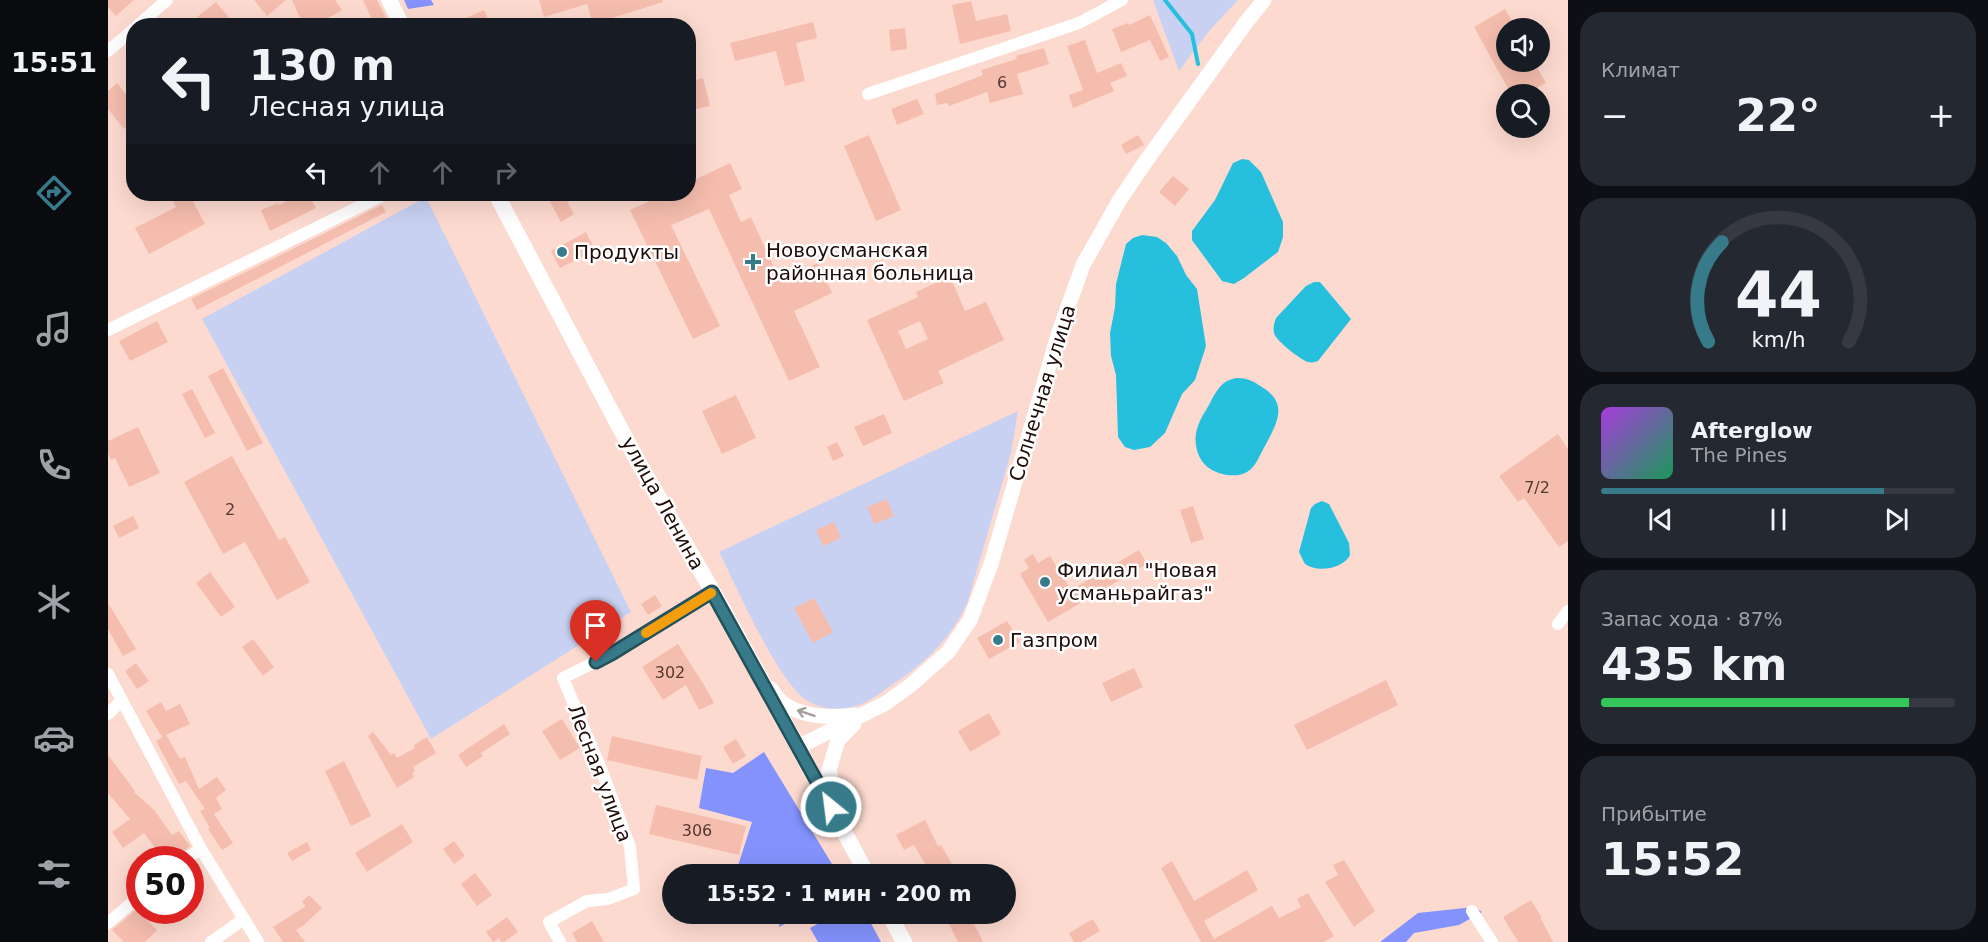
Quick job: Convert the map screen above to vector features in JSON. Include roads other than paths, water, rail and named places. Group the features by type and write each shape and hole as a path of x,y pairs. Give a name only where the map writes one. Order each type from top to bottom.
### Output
{"main road":[{"path":"389,0 398,18"},
{"name":"улица Ленина","path":"500,201 637,460 862,864"},
{"path":"894,924 904,942"}],"street":[{"path":"146,18 167,0"},
{"path":"868,94 1079,23 1122,0"},
{"name":"Солнечная улица","path":"798,747 886,703 948,652 970,620 991,564 1059,332 1083,265 1119,201 1146,161 1264,0"},
{"path":"108,51 126,36"},
{"path":"108,330 371,201"},
{"name":"Лесная улица","path":"560,942 549,922 587,901 608,899 634,889 630,847 603,774 562,678 613,653 712,592"},
{"path":"1558,624 1568,611"},
{"path":"756,671 783,704 808,714 828,718 864,714"},
{"path":"108,674 199,846"},
{"path":"108,714 121,701"},
{"path":"842,826 830,770 838,740 864,714"},
{"path":"204,854 258,942"},
{"path":"108,923 126,908"},
{"path":"1472,911 1492,942"},
{"path":"211,942 244,919"}],"waterway":[{"path":"1165,0 1192,34 1198,64"}],"place":[{"name":"Продукты","path":"562,252"},
{"name":"Новоусманская районная больница","path":"753,262"},
{"name":"Филиал \"Новая усманьрайгаз\"","path":"1045,582"},
{"name":"Газпром","path":"998,640"}]}
